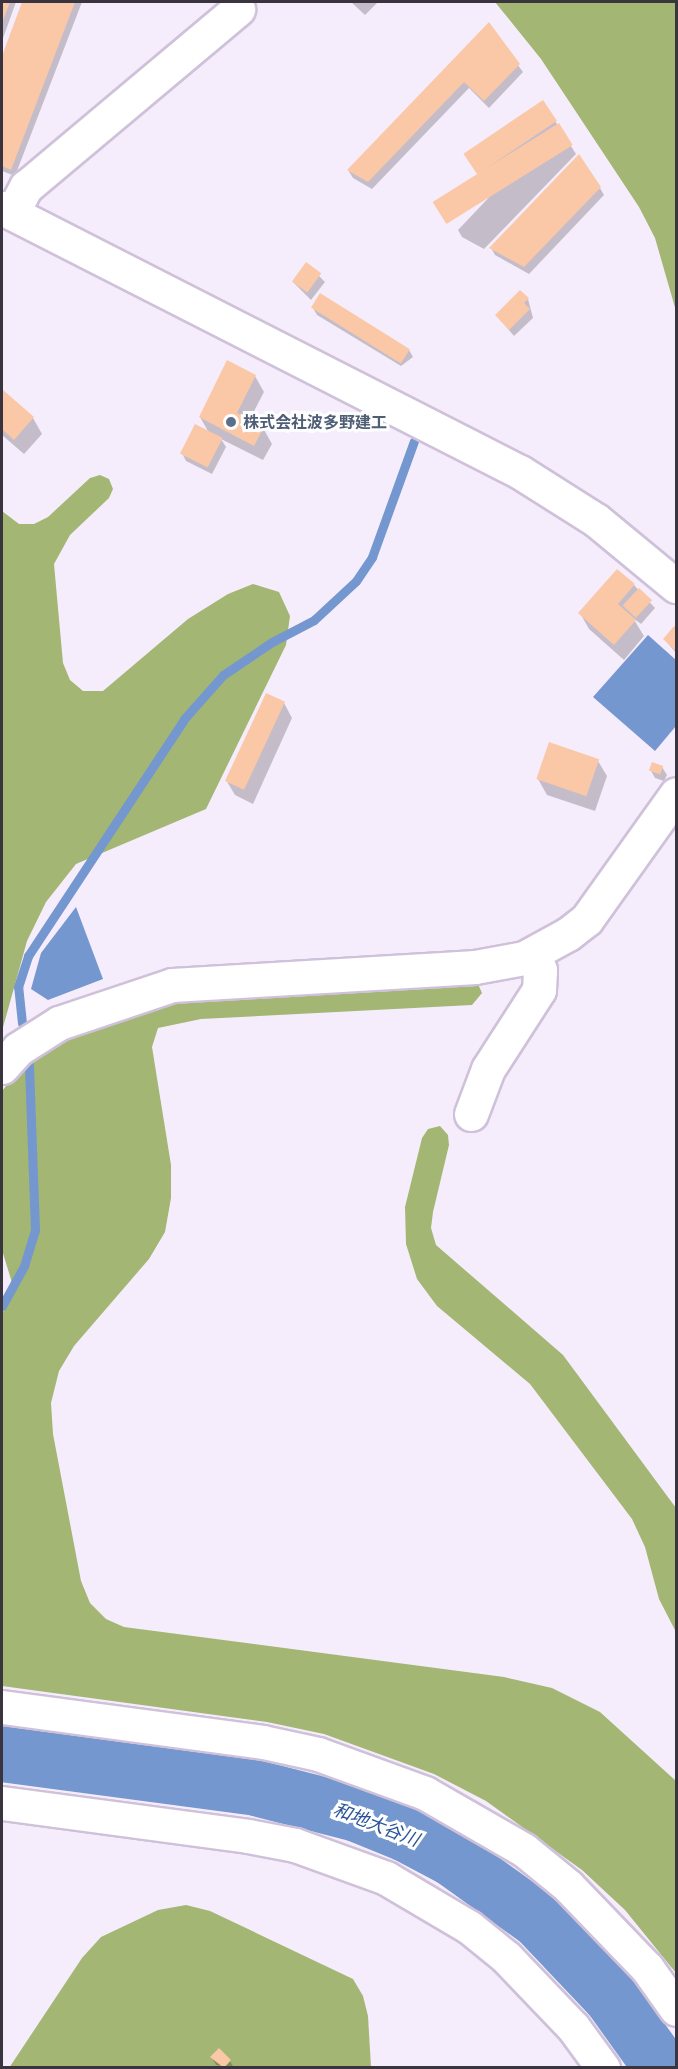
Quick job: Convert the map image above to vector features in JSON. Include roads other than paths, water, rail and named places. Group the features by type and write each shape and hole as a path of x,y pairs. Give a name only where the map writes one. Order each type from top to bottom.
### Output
{"street":[{"path":"238,9 26,187 7,210 520,472 596,520 676,585"},
{"path":"2,1067 18,1049 59,1023 172,985 475,967 533,954 568,934 593,912 676,794"},
{"path":"471,1114 488,1068 539,990 540,970 533,954"},
{"path":"2,1707 263,1742 318,1754 425,1793 524,1850 568,1886 640,1959 676,2009"},
{"path":"2,1803 248,1836 332,1857 386,1878 469,1927 506,1957 573,2027 603,2067"}],"water":[{"path":"648,635 676,660 676,726 655,751 593,697"},
{"path":"76,907 103,979 48,1000 31,989 41,953"}],"waterway":[{"path":"22,1023 18,987 28,956 184,719 223,675 272,642 314,620 356,581 372,557 414,441"},
{"path":"2,1306 24,1266 35,1230 29,1064"},
{"name":"和地大谷川","path":"2,1754 256,1788 357,1814 406,1834 453,1859 538,1920 611,1997 662,2068"}],"place":[{"name":"株式会社波多野建工","path":"231,422"}]}
